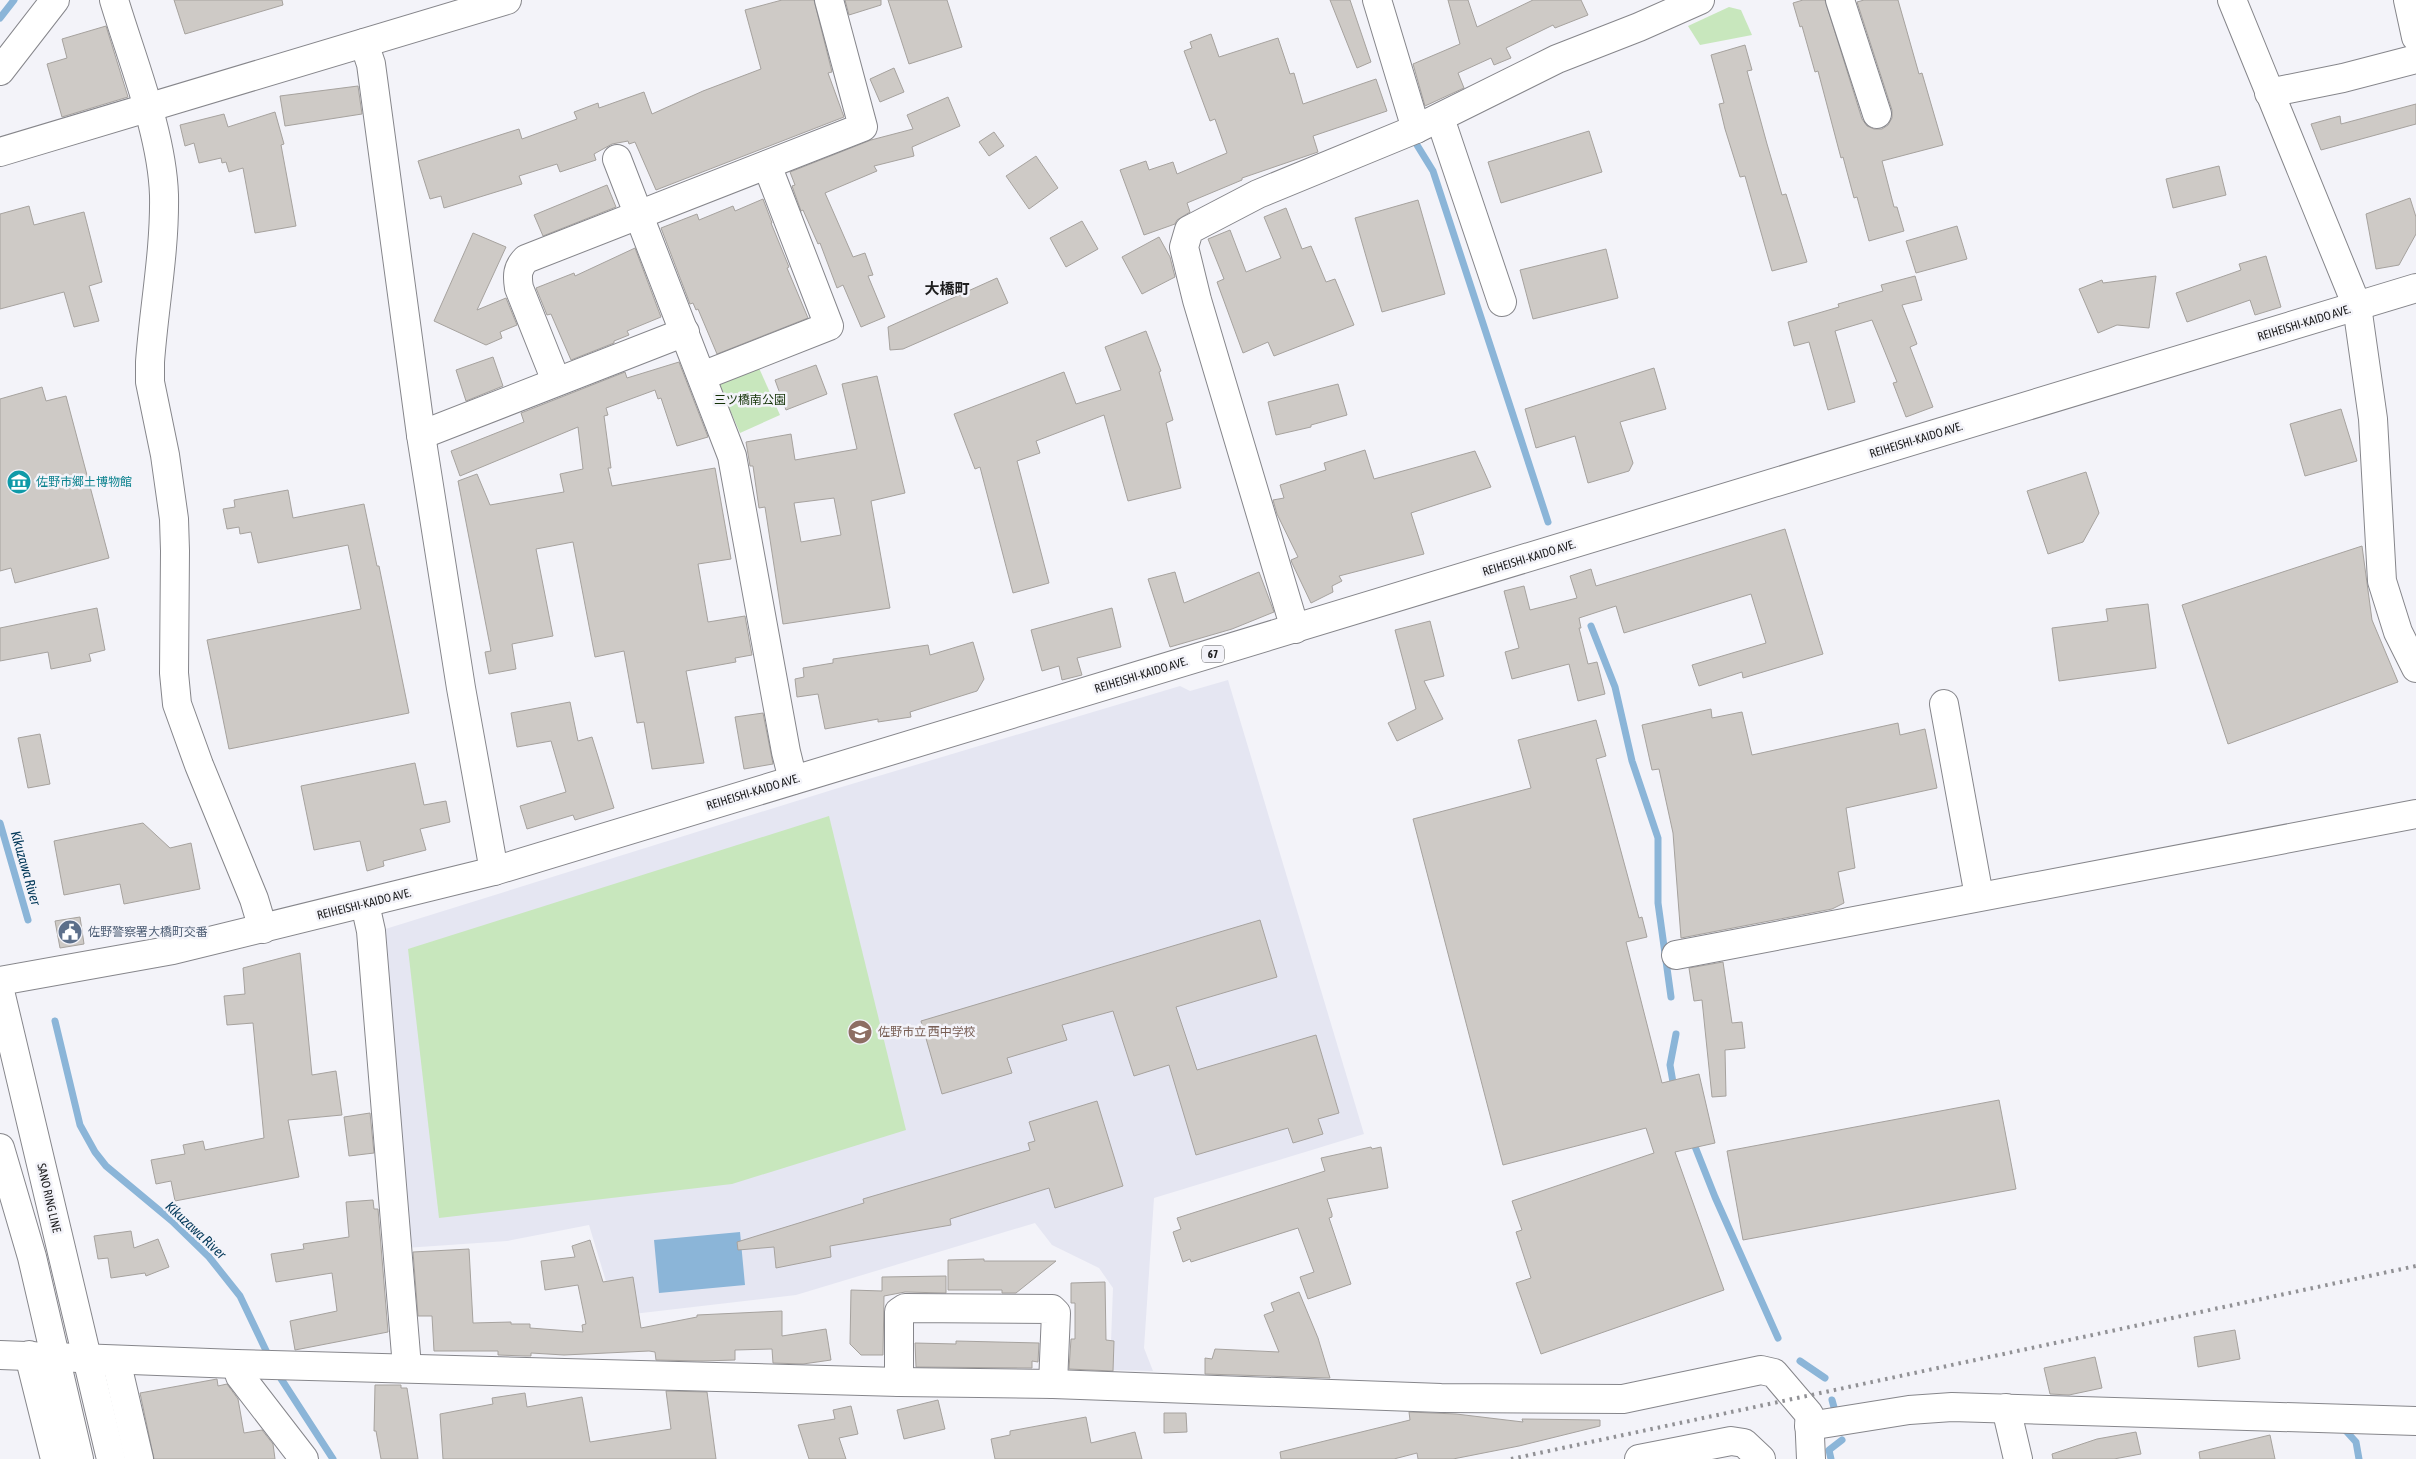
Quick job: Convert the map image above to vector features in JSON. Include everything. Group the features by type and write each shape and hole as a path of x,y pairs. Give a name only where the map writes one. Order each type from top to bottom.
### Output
{"street":[{"path":"0,71 55,0"},
{"path":"114,0 155,138 164,194 163,229 150,362 150,382 165,455 174,519 175,687 186,732 254,899 263,929"},
{"path":"0,152 507,0"},
{"path":"556,381 519,288 517,276 520,264 526,259 863,127 829,0"},
{"path":"1376,0 1416,129"},
{"path":"1295,629 1197,300 1184,248 1185,238 1189,230 1258,194 1440,118 1558,58 1640,27 1700,0"},
{"path":"1840,0 1877,114"},
{"path":"2232,0 2357,306 2374,419 2382,581 2398,632 2416,668"},
{"path":"2408,0 2416,37"},
{"path":"364,43 371,64 420,435 461,688 494,871"},
{"path":"2269,94 2343,78 2416,59"},
{"path":"1440,118 1502,302"},
{"path":"617,159 732,456 786,752 793,780"},
{"path":"702,376 829,326 767,165"},
{"name":"REIHEISHI-KAIDO AVE.","path":"0,981 173,950 494,871 2416,288"},
{"path":"420,435 685,332"},
{"path":"1944,704 1979,896"},
{"path":"1676,954 2416,814"},
{"path":"365,904 371,931 407,1367"},
{"name":"SANO RING LINE","path":"0,991 111,1459"},
{"path":"0,1148 32,1257 55,1459"},
{"path":"899,1382 899,1312 905,1308 1052,1309 1056,1313 1053,1384"},
{"path":"0,1355 290,1366 407,1367 899,1382 1053,1384 1440,1398 1623,1399 1761,1370 1774,1373 1809,1414 1811,1459"},
{"path":"42,1356 66,1407 79,1459"},
{"path":"116,1360 139,1459"},
{"path":"242,1364 240,1376 304,1459"},
{"path":"1810,1426 1909,1410 1952,1407 2416,1421"},
{"path":"2006,1408 2018,1459"},
{"path":"1639,1459 1731,1441 1744,1444 1761,1459"}],"shaded area":[{"name":"佐野市立 西中学校","path":"1228,680 1364,1134 1154,1198 1144,1348 1153,1371 1110,1370 1113,1288 1099,1268 1052,1245 1035,1223 796,1295 633,1314 614,1308 589,1225 507,1241 405,1248 379,931 835,789 1180,686 1190,691"}],"green space":[{"path":"1729,7 1741,10 1752,35 1700,45 1688,26"},
{"name":"三ツ橋南公園","path":"759,368 780,415 740,433 719,385"},
{"path":"829,816 906,1130 732,1184 439,1218 408,949"}],"water":[{"path":"740,1232 745,1285 659,1293 654,1240"}],"building":[{"path":"174,0 282,0 283,5 185,34"},
{"path":"782,0 814,0 832,72 828,73 844,117 656,190 635,142 629,144 628,141 612,144 594,154 596,160 560,172 557,164 519,176 522,184 444,208 441,196 430,199 418,161 519,129 522,139 577,119 574,112 598,103 599,108 644,92 652,114 703,91 761,69 745,10"},
{"path":"845,0 881,0 881,5 849,15"},
{"path":"888,0 947,0 962,47 909,64"},
{"path":"1330,0 1350,0 1371,62 1357,68"},
{"path":"1448,0 1468,0 1477,27 1533,0 1581,0 1588,15 1555,28 1553,25 1506,48 1511,58 1494,65 1491,58 1458,73 1464,88 1425,106 1413,64 1460,44"},
{"path":"1803,0 1825,0 1862,119 1867,126 1874,129 1882,129 1888,125 1892,118 1892,110 1857,2 1864,0 1898,0 1919,74 1922,73 1943,145 1882,161 1894,207 1897,207 1904,231 1869,241 1857,197 1854,198 1843,157 1841,158 1818,71 1815,72 1802,26 1800,27 1793,3"},
{"path":"106,26 128,97 62,117 47,64 67,58 62,39"},
{"path":"1211,34 1219,57 1278,38 1290,74 1294,73 1303,104 1376,79 1387,111 1313,136 1318,152 1242,178 1242,180 1187,203 1190,212 1177,220 1175,224 1144,235 1120,170 1146,161 1149,170 1173,162 1177,174 1227,153 1215,119 1210,121 1184,51 1192,48 1190,42"},
{"path":"1745,45 1752,70 1747,71 1767,144 1782,195 1786,194 1807,262 1772,271 1745,176 1740,177 1725,129 1719,104 1724,103 1711,55"},
{"path":"894,68 904,92 880,102 870,79"},
{"path":"358,86 362,114 285,126 280,96"},
{"path":"948,97 960,126 912,147 914,156 874,166 877,171 825,193 853,257 865,253 873,275 868,276 885,317 861,327 843,285 837,288 820,243 818,244 803,210 801,211 792,186 795,185 790,172 871,140 913,129 907,115"},
{"path":"2416,104 2416,124 2321,150 2311,124 2340,116 2341,124"},
{"path":"275,112 284,144 281,145 296,226 255,233 243,168 229,172 226,162 222,163 221,158 199,163 194,143 185,146 180,125 224,114 228,127"},
{"path":"1589,131 1602,172 1501,203 1488,162"},
{"path":"994,132 1004,146 989,156 979,142"},
{"path":"1036,156 1058,188 1029,209 1006,176"},
{"path":"2219,166 2226,195 2173,208 2166,179"},
{"path":"607,185 616,207 543,236 534,215"},
{"path":"2410,198 2416,217 2416,234 2399,265 2376,269 2366,214"},
{"path":"763,199 789,267 787,268 808,318 717,354 698,309 696,310 693,303 690,304 661,228 697,214 699,220 733,206 735,211"},
{"path":"1418,200 1445,294 1382,312 1355,218"},
{"path":"29,206 34,225 84,212 102,282 89,286 99,321 74,327 64,292 0,309 0,214"},
{"path":"1286,208 1302,249 1311,246 1326,282 1335,279 1354,325 1274,356 1268,342 1243,353 1217,282 1224,279 1208,239 1230,230 1246,272 1281,258 1264,217"},
{"path":"1082,221 1098,249 1066,267 1050,238"},
{"path":"1957,226 1967,259 1916,273 1906,241"},
{"path":"473,233 506,247 477,310 506,298 517,325 500,332 502,338 486,345 434,321"},
{"path":"1159,237 1170,257 1175,277 1142,294 1122,257"},
{"path":"635,248 661,317 627,331 629,335 614,341 614,343 571,360 551,314 547,315 536,288 574,273 575,276"},
{"path":"1606,249 1618,298 1533,319 1520,270"},
{"path":"2266,256 2281,307 2255,315 2250,300 2187,322 2176,293 2241,270 2239,264"},
{"path":"1915,276 1922,300 1902,305 1917,344 1910,347 1933,407 1906,417 1893,383 1897,382 1872,320 1835,331 1855,402 1828,410 1809,342 1794,346 1788,322 1839,307 1838,304 1883,291 1881,285"},
{"path":"2156,276 2149,328 2117,325 2098,333 2079,289 2102,280 2103,283"},
{"path":"997,278 1008,303 903,349 890,350 888,327"},
{"path":"1146,331 1161,371 1159,372 1173,420 1166,423 1181,488 1128,501 1104,415 1036,441 1040,453 1017,461 1049,583 1013,593 980,467 975,469 954,414 1064,372 1076,404 1121,390 1105,347"},
{"path":"493,357 503,386 466,401 456,370"},
{"path":"679,362 708,437 677,446 661,398 658,399 655,390 606,408 608,415 604,416 611,468 608,468 612,486 715,468 731,559 698,564 708,622 745,616 752,655 735,658 736,662 686,671 704,763 652,769 644,722 637,723 624,651 595,657 573,542 536,549 553,636 512,644 516,669 489,674 485,652 491,651 458,481 477,474 490,505 564,492 560,474 583,469 578,427 460,476 451,451 524,422 521,413 625,372 627,378"},
{"path":"816,365 827,394 786,410 775,380"},
{"path":"1654,368 1666,409 1620,422 1633,463 1629,471 1588,483 1575,436 1536,448 1525,409"},
{"path":"877,376 905,493 871,501 890,608 783,624 765,507 759,508 753,466 750,466 746,442 791,434 795,460 857,449 842,384","holes":["834,498 841,535 801,542 794,503"]},
{"path":"1338,384 1347,415 1311,425 1311,427 1276,435 1268,402"},
{"path":"42,387 46,401 66,396 109,558 15,583 11,568 0,571 0,399"},
{"path":"2341,409 2357,461 2305,476 2290,424"},
{"path":"1365,450 1374,479 1475,451 1491,487 1411,513 1424,554 1339,576 1342,581 1332,586 1333,592 1311,603 1292,563 1291,560 1298,557 1277,514 1273,500 1284,498 1280,485 1326,470 1324,463"},
{"path":"2086,472 2099,513 2083,542 2048,554 2027,491"},
{"path":"288,490 293,518 364,504 377,566 379,566 409,713 229,749 207,640 361,609 348,545 258,563 251,532 240,534 239,527 227,529 223,509 235,507 234,500"},
{"path":"1785,529 1823,654 1743,678 1742,672 1699,686 1692,665 1766,643 1751,594 1624,633 1616,606 1579,618 1581,628 1579,628 1588,664 1597,662 1605,694 1578,701 1569,664 1512,679 1505,652 1519,648 1504,591 1524,586 1530,610 1577,598 1570,576 1591,569 1596,586"},
{"path":"2362,546 2372,620 2398,682 2228,744 2182,605"},
{"path":"1175,572 1184,603 1259,572 1274,612 1232,629 1170,647 1148,579"},
{"path":"2148,604 2156,668 2059,681 2052,628 2108,621 2106,609"},
{"path":"97,608 105,650 89,654 91,661 51,669 48,652 0,661 0,628"},
{"path":"1112,608 1121,647 1077,658 1082,675 1062,680 1059,666 1042,671 1031,630"},
{"path":"1430,621 1444,676 1424,681 1443,719 1397,741 1388,723 1416,709 1395,630"},
{"path":"973,642 984,679 977,691 910,712 911,717 878,722 878,719 825,729 818,694 797,697 795,679 804,677 803,668 833,663 833,659 928,645 930,655"},
{"path":"570,702 578,741 592,737 614,808 575,820 573,815 527,829 520,806 566,792 551,741 517,747 511,713"},
{"path":"1711,709 1712,718 1742,712 1752,755 1898,723 1900,735 1925,729 1937,788 1846,808 1855,868 1838,872 1844,903 1832,909 1681,938 1673,833 1659,769 1652,770 1642,725"},
{"path":"763,713 773,764 744,769 735,717"},
{"path":"1596,720 1606,756 1596,759 1639,918 1642,917 1647,937 1626,942 1662,1083 1699,1074 1715,1143 1675,1152 1724,1290 1541,1354 1516,1283 1531,1278 1516,1232 1522,1230 1512,1201 1654,1153 1646,1128 1503,1165 1413,819 1531,788 1518,740"},
{"path":"40,734 50,784 28,788 18,738"},
{"path":"415,763 424,805 446,801 450,822 420,829 426,850 383,861 384,866 367,871 360,841 314,850 301,786"},
{"path":"143,823 170,848 191,843 200,889 124,904 120,884 64,895 54,841"},
{"name":"佐野警察署大橋町交番","path":"80,917 84,944 60,948 55,921"},
{"path":"1260,920 1277,977 1176,1007 1197,1070 1316,1035 1339,1113 1318,1119 1323,1134 1293,1143 1288,1128 1196,1155 1169,1065 1134,1076 1113,1011 1062,1025 1067,1040 1007,1058 1012,1073 942,1094 921,1021"},
{"path":"300,953 312,1075 336,1071 342,1115 288,1120 299,1177 175,1201 171,1181 156,1184 151,1160 185,1154 183,1145 203,1141 205,1150 264,1138 253,1023 227,1025 224,996 245,994 243,968"},
{"path":"1723,962 1732,1023 1742,1022 1745,1048 1725,1050 1726,1096 1712,1097 1702,1000 1694,1001 1689,968"},
{"path":"1999,1100 2016,1189 1743,1240 1727,1151"},
{"path":"1097,1101 1123,1186 1055,1208 1049,1188 950,1219 951,1225 830,1246 831,1257 776,1268 774,1247 738,1250 737,1242 864,1203 863,1199 1030,1150 1028,1143 1035,1141 1029,1122"},
{"path":"370,1113 374,1153 349,1156 344,1117"},
{"path":"1371,1147 1372,1149 1381,1147 1388,1188 1327,1199 1332,1214 1332,1217 1329,1218 1351,1284 1308,1299 1300,1277 1314,1272 1298,1228 1191,1262 1190,1259 1183,1262 1173,1232 1181,1229 1177,1218 1325,1171 1321,1158"},
{"path":"373,1200 374,1209 378,1209 388,1332 295,1350 290,1321 337,1311 332,1273 276,1282 271,1254 304,1249 303,1244 349,1237 346,1202"},
{"path":"131,1231 134,1248 158,1239 169,1267 146,1276 145,1273 111,1278 108,1258 98,1259 94,1236"},
{"path":"590,1240 603,1282 633,1277 641,1328 697,1317 697,1315 782,1311 782,1336 826,1329 831,1360 803,1364 773,1363 772,1349 735,1350 735,1360 702,1361 656,1360 655,1352 649,1351 564,1355 531,1353 531,1356 525,1356 498,1355 498,1351 434,1351 432,1316 418,1316 413,1252 469,1249 473,1323 511,1322 511,1324 530,1324 530,1328 583,1332 582,1325 586,1324 578,1285 545,1290 541,1261 575,1257 572,1246"},
{"path":"984,1259 984,1261 1056,1261 1016,1293 1002,1293 1002,1290 948,1290 948,1260"},
{"path":"946,1276 946,1293 905,1292 884,1296 883,1355 861,1355 850,1344 851,1290 882,1291 882,1277"},
{"path":"1105,1282 1106,1340 1114,1341 1113,1371 1069,1369 1071,1339 1075,1339 1075,1303 1071,1303 1071,1283"},
{"path":"1299,1292 1318,1338 1330,1378 1205,1374 1205,1358 1212,1359 1215,1349 1279,1352 1264,1315 1274,1311 1271,1303"},
{"path":"2235,1330 2240,1359 2198,1367 2194,1337"},
{"path":"956,1341 1039,1343 1038,1362 1032,1361 1032,1368 916,1367 915,1343 956,1344"},
{"path":"2095,1357 2102,1388 2069,1395 2050,1394 2044,1368"},
{"path":"217,1379 218,1386 227,1384 238,1399 244,1433 262,1430 273,1444 275,1459 154,1459 140,1393"},
{"path":"375,1385 401,1385 401,1388 407,1388 418,1459 381,1459 376,1431 374,1431"},
{"path":"666,1391 707,1392 716,1459 443,1459 440,1414 493,1404 492,1398 525,1393 527,1407 582,1397 590,1442 671,1429"},
{"path":"938,1400 945,1429 904,1439 897,1410"},
{"path":"851,1406 858,1434 839,1438 846,1459 809,1459 798,1425 835,1419 833,1410"},
{"path":"1409,1412 1456,1414 1523,1422 1522,1419 1600,1420 1600,1426 1519,1446 1453,1459 1418,1459 1417,1453 1394,1459 1281,1459 1280,1452 1410,1420"},
{"path":"1164,1413 1186,1413 1187,1432 1164,1433"},
{"path":"1086,1417 1091,1443 1135,1432 1142,1459 995,1459 991,1439 1010,1435 1010,1431"},
{"path":"2136,1432 2141,1454 2114,1459 2053,1459 2052,1454 2097,1439"},
{"path":"2270,1435 2275,1459 2200,1459 2199,1452"}],"waterway":[{"name":"Kikuzawa River","path":"0,18 14,0"},
{"path":"1417,145 1433,171 1548,522"},
{"path":"1591,626 1615,687 1632,761 1658,838 1658,903 1671,997"},
{"name":"Kikuzawa River","path":"0,823 28,920"},
{"name":"Kikuzawa River","path":"55,1021 80,1125 95,1152 106,1166 172,1221 209,1257 240,1296 270,1359"},
{"path":"1674,1088 1670,1065 1676,1034"},
{"path":"1692,1139 1715,1197 1778,1338"},
{"path":"1800,1361 1825,1378"},
{"name":"Kikuzawa River","path":"276,1371 333,1459"},
{"path":"1832,1400 1835,1411"},
{"path":"2346,1431 2356,1442 2359,1459"},
{"path":"1831,1459 1829,1450 1842,1440"}],"railway":[{"path":"1511,1459 2416,1266"}],"place":[{"name":"佐野市郷土博物館","path":"19,482"},
{"name":"佐野警察署大橋町交番","path":"70,932"},
{"name":"佐野市立 西中学校","path":"860,1032"}],"district":[{"name":"大橋町","path":"947,289"}]}
